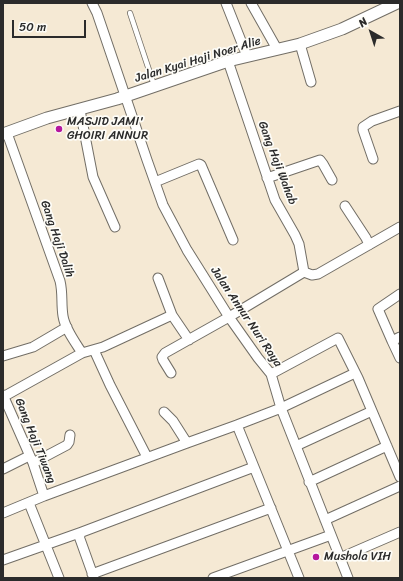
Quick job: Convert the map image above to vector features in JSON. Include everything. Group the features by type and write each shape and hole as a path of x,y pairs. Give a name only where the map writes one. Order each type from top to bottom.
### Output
{"street":[{"name":"Jalan Annur Nuri Raya","path":"92,3 97,13 155,182 167,212 187,250 229,317 271,374 281,408 348,578"},
{"path":"226,3 247,56"},
{"path":"251,3 277,49"},
{"name":"Jalan Kyai Haji Noer Alie","path":"5,133 47,118 80,110 154,87 228,61 300,44 342,29 396,3"},
{"path":"300,44 311,82"},
{"name":"Gang Haji Wahab","path":"228,61 275,200 299,244 304,272"},
{"path":"80,110 93,177 115,227"},
{"path":"373,160 363,127 372,121 400,111"},
{"name":"Gang Haji Dalih","path":"5,133 60,281 62,290 63,317 82,353"},
{"path":"267,178 320,160 332,180"},
{"path":"155,182 201,164 233,240"},
{"path":"345,206 364,234 369,245"},
{"path":"171,373 162,357 165,353 304,272 314,276 400,227"},
{"path":"158,278 172,315 189,340"},
{"path":"400,294 378,309 396,339 400,358"},
{"path":"3,396 82,353 104,347 172,315"},
{"path":"3,356 32,346 67,327"},
{"path":"271,374 337,338 341,343 358,378 400,477"},
{"path":"94,350 147,457"},
{"path":"3,513 187,442 237,426 281,408 355,373"},
{"name":"Gang Haji Tiwang","path":"3,396 31,460 44,496"},
{"path":"164,412 173,421 187,442"},
{"path":"296,446 372,412"},
{"path":"237,426 299,578"},
{"path":"3,469 31,460 67,445 70,435"},
{"path":"309,482 387,446"},
{"path":"3,560 254,467"},
{"path":"325,520 400,486"},
{"path":"29,502 59,578"},
{"path":"82,532 79,536 80,540 93,576 271,508"},
{"path":"340,558 400,532"},
{"path":"213,578 331,535"}],"lane":[{"path":"130,13 154,87"}],"place":[{"name":"MASJID JAMI' GHOIRI ANNUR","path":"59,129"},
{"name":"Mushola VIH","path":"316,557"}]}
